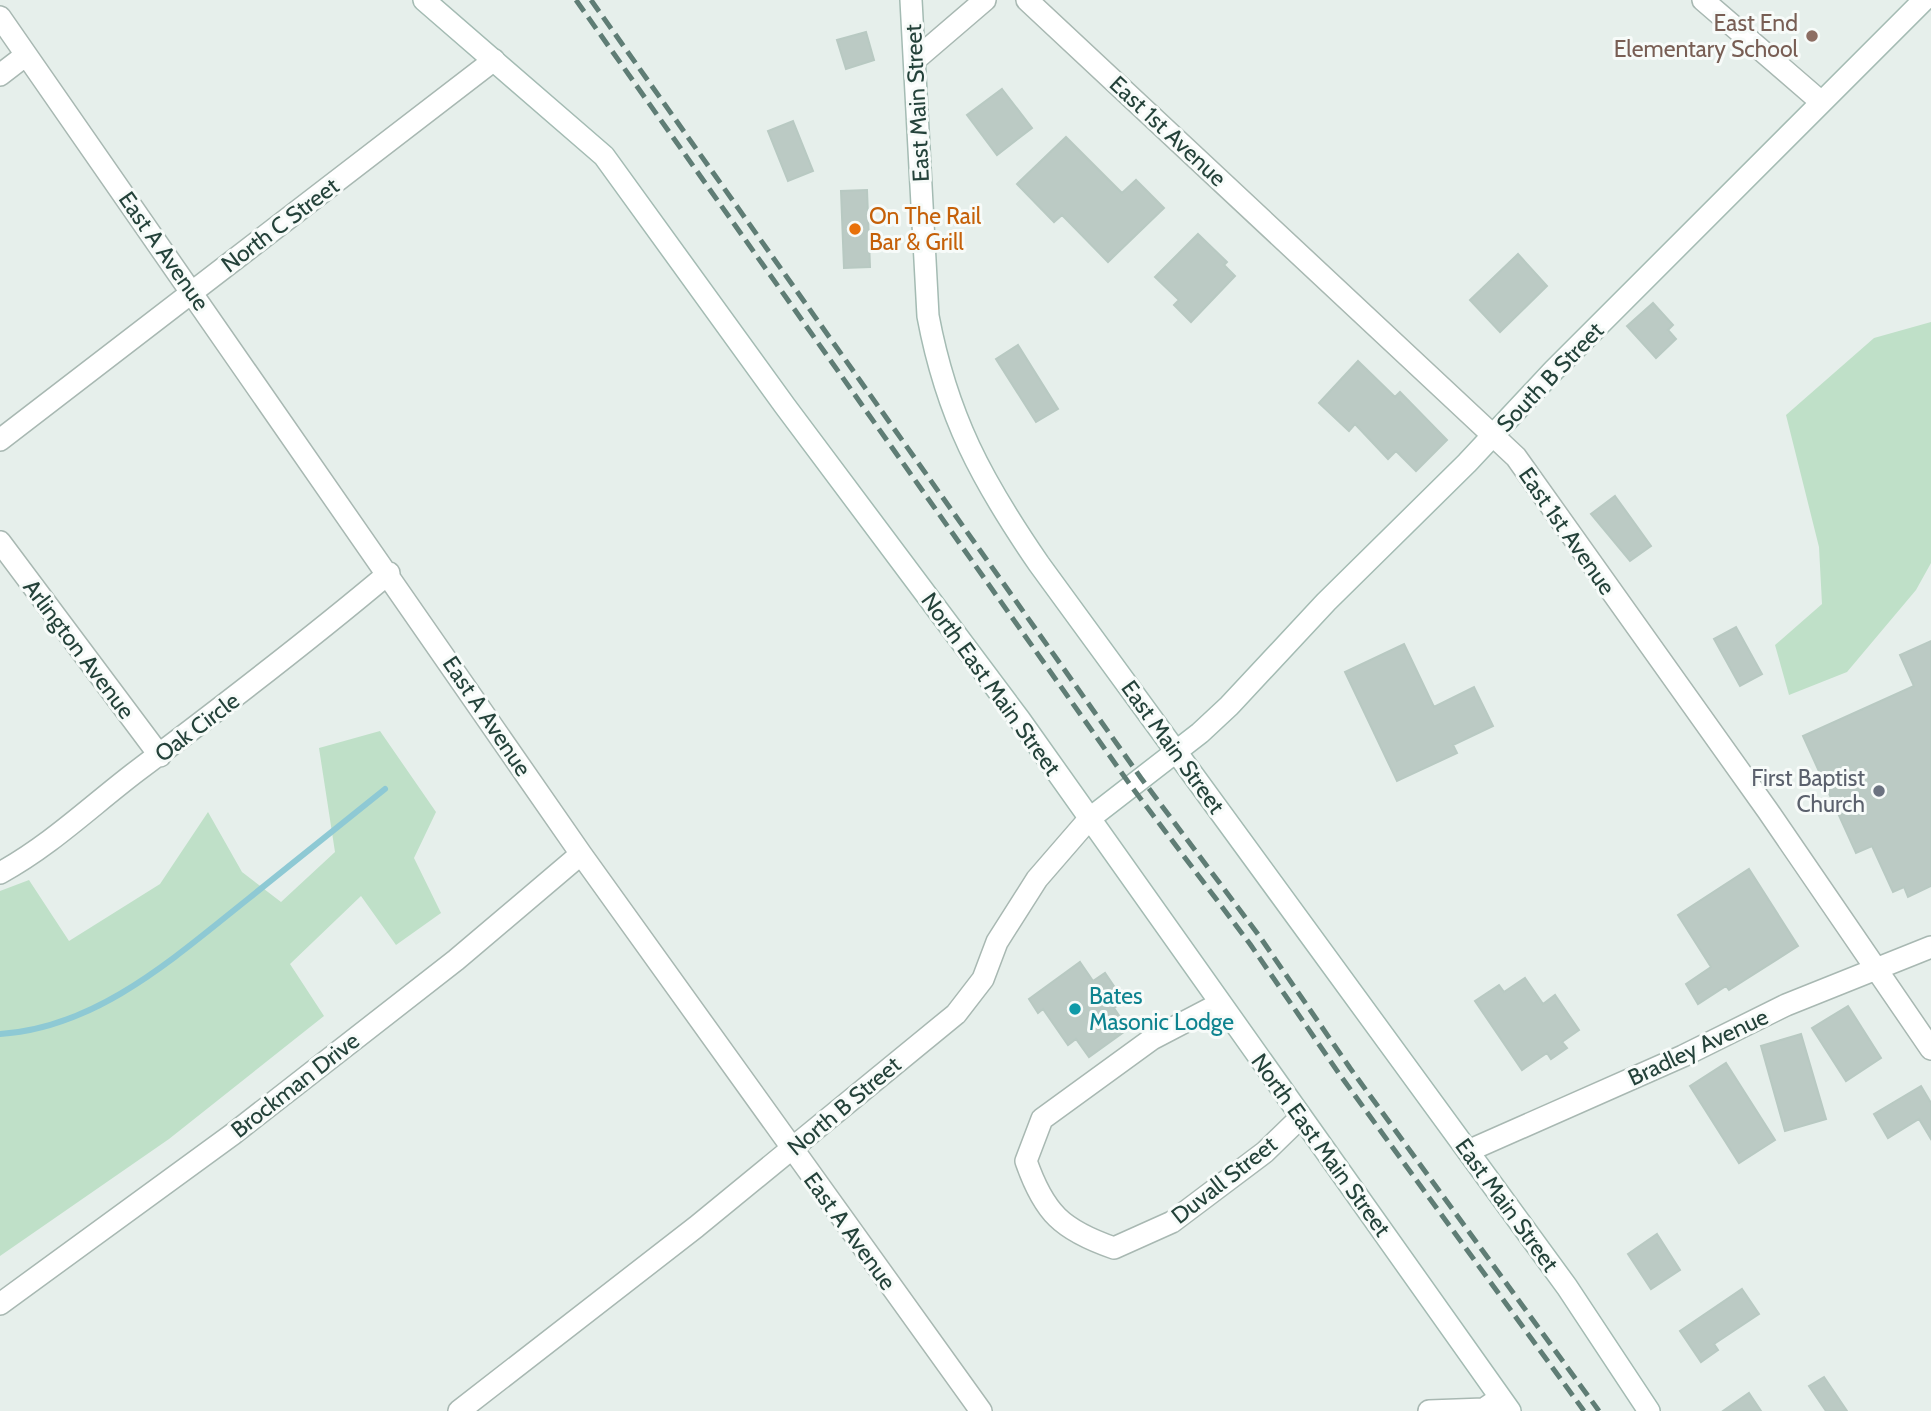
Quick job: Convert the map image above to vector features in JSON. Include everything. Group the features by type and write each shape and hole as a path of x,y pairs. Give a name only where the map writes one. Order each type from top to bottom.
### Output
{"street":[{"name":"North East Main Street","path":"424,0 604,156 785,406 1020,720 1505,1404"},
{"name":"East Main Street","path":"911,0 928,316 951,408 997,502 1175,752 1251,852 1567,1287 1649,1411"},
{"path":"915,60 985,0"},
{"name":"East 1st Avenue","path":"1027,0 1516,457 1931,1049"},
{"path":"1703,0 1820,101"},
{"name":"South B Street","path":"1175,752 1229,706 1326,602 1820,101 1924,0"},
{"name":"East A Avenue","path":"0,17 389,573 581,854 981,1411"},
{"path":"0,75 26,55"},
{"name":"North C Street","path":"0,440 494,60"},
{"name":"Arlington Avenue","path":"0,542 160,756"},
{"name":"Oak Circle","path":"0,873 37,852 289,656 389,573"},
{"name":"North B Street","path":"459,1411 792,1150 956,1014 983,979 997,942 1032,887 1089,819 1175,752"},
{"name":"Brockman Drive","path":"0,1304 233,1134 456,960 581,854"},
{"name":"Bradley Avenue","path":"1468,1151 1684,1056 1786,1005 1931,947"},
{"name":"Duvall Street","path":"1219,1004 1152,1038 1042,1119 1026,1161 1036,1190 1055,1219 1081,1236 1114,1248 1172,1223 1265,1152 1300,1118"},
{"path":"1429,1411 1484,1409 1505,1404"}],"green space":[{"path":"1931,322 1931,563 1916,590 1847,672 1789,695 1775,645 1822,604 1819,547 1786,415 1874,338"},
{"path":"380,731 436,812 414,858 441,913 396,945 361,896 290,964 324,1016 169,1139 0,1256 0,891 29,880 69,941 160,884 208,812 242,872 281,902 335,852 319,748"}],"building":[{"path":"866,32 874,60 846,69 837,40"},
{"path":"1002,89 1032,128 997,155 967,115"},
{"path":"793,121 813,171 788,181 768,131"},
{"path":"1066,137 1122,193 1136,180 1164,208 1108,262 1062,215 1054,222 1017,184"},
{"name":"On The Rail Bar & Grill","path":"867,190 870,267 844,268 841,191"},
{"path":"1198,234 1227,262 1224,265 1235,276 1191,322 1174,305 1179,300 1155,277"},
{"path":"1518,254 1547,286 1500,332 1470,300"},
{"path":"1653,303 1673,325 1668,330 1676,339 1656,358 1627,326"},
{"path":"1018,345 1058,409 1036,422 996,359"},
{"path":"1358,361 1395,397 1400,392 1447,440 1416,471 1396,451 1388,459 1355,424 1349,431 1319,403"},
{"path":"1615,496 1651,546 1630,561 1591,514"},
{"path":"1736,627 1762,674 1740,686 1714,639"},
{"name":"First Baptist Church","path":"1931,641 1931,886 1908,897 1904,887 1893,892 1872,846 1856,853 1803,736 1914,686 1900,655"},
{"path":"1404,644 1434,707 1474,687 1493,726 1453,745 1457,753 1397,781 1345,672"},
{"path":"1749,869 1798,946 1729,990 1726,986 1698,1004 1686,984 1711,967 1678,915"},
{"name":"Bates Masonic Lodge","path":"1080,962 1093,981 1105,973 1124,1001 1114,1008 1128,1029 1089,1057 1076,1039 1068,1045 1043,1009 1038,1013 1029,999"},
{"path":"1525,978 1543,1004 1555,995 1579,1030 1562,1042 1567,1048 1551,1059 1547,1053 1522,1070 1475,1001 1499,985 1504,992"},
{"path":"1848,1006 1881,1058 1846,1081 1812,1028"},
{"path":"1801,1034 1826,1119 1785,1131 1761,1046"},
{"path":"1726,1063 1775,1140 1739,1163 1690,1086"},
{"path":"1921,1086 1931,1103 1931,1139 1919,1119 1888,1138 1874,1114"},
{"path":"1657,1234 1680,1270 1651,1289 1628,1254"},
{"path":"1742,1289 1759,1314 1714,1344 1718,1350 1701,1362 1680,1331"},
{"path":"1824,1377 1847,1411 1826,1411 1809,1386"},
{"path":"1749,1393 1761,1411 1723,1411"}],"waterway":[{"path":"0,1034 36,1029 69,1019 133,986 192,944 385,789"}],"railway":[{"path":"576,0 1131,786 1250,944 1340,1075 1584,1411"},
{"path":"591,0 1141,778 1260,937 1350,1068 1599,1411"}],"place":[{"name":"East End Elementary School","path":"1812,36"},
{"name":"On The Rail Bar & Grill","path":"855,229"},
{"name":"First Baptist Church","path":"1879,791"},
{"name":"Bates Masonic Lodge","path":"1075,1009"}]}
